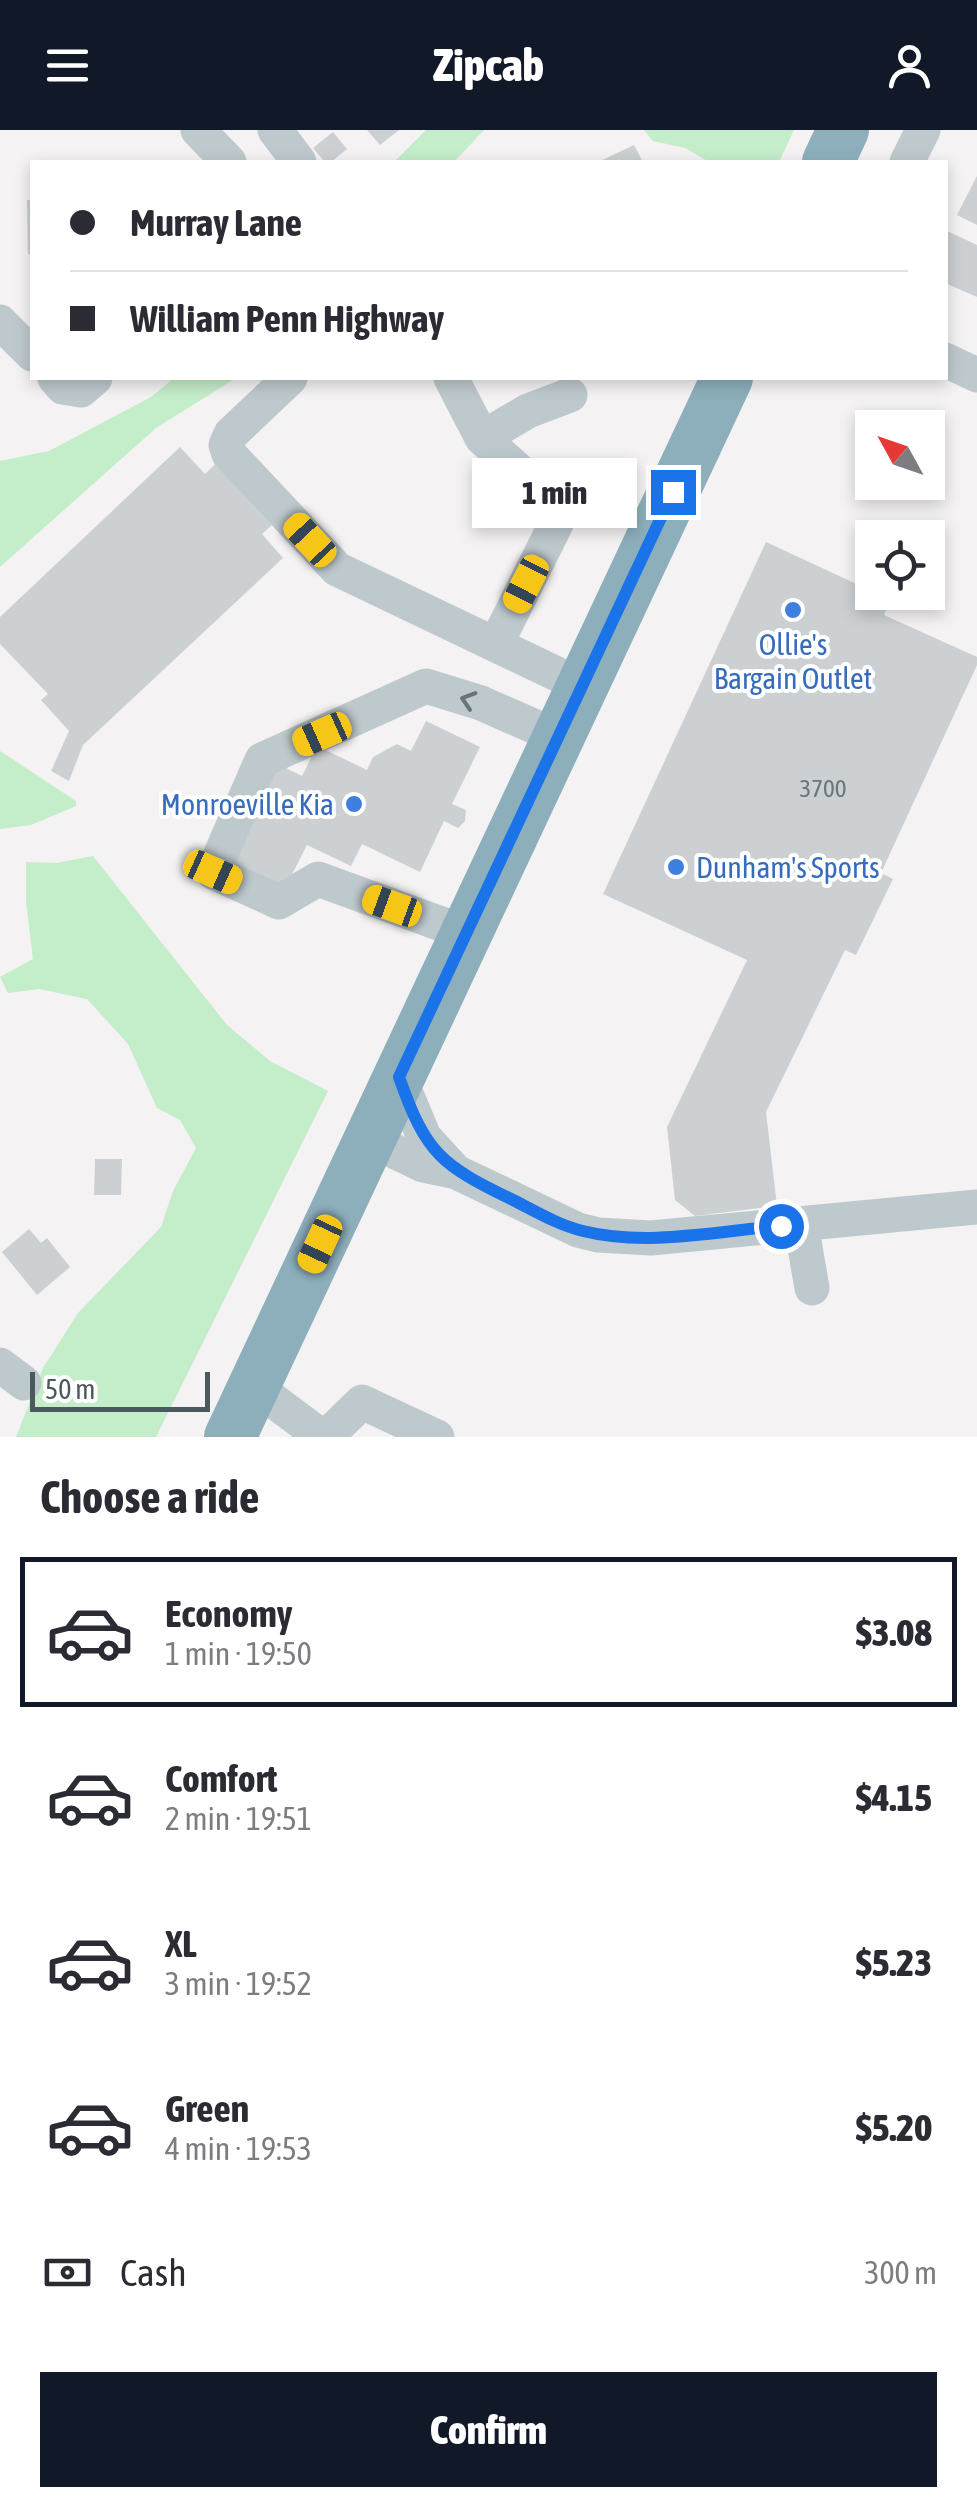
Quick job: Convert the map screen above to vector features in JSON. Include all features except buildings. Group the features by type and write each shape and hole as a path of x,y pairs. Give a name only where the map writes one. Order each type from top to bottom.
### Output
{"highway":[{"path":"829,160 843,130"},
{"path":"230,1437 726,380"},
{"path":"216,1437 254,1386"}],"street":[{"path":"198,130 227,160"},
{"path":"275,130 298,160"},
{"path":"908,160 922,130"},
{"path":"0,322 30,352"},
{"path":"948,361 977,375"},
{"path":"57,380 64,386 82,390 93,380"},
{"path":"288,380 231,434 226,446 229,454 337,569 582,686"},
{"path":"453,380 482,438 552,500 558,512 556,524 496,644"},
{"path":"482,438 528,410 570,394"},
{"path":"466,933 318,878 279,902 213,872 262,760 426,686 481,704 558,737"},
{"path":"399,1077 424,1137 456,1172"},
{"path":"370,1139 423,1165 456,1172 558,1222 598,1234 651,1238 977,1208"},
{"path":"801,1224 812,1288"},
{"path":"254,1386 324,1437 362,1402 436,1437"}],"green space":[{"path":"426,130 484,130 456,160 396,160"},
{"path":"644,130 794,130 780,160 706,160 685,148 653,141"},
{"path":"172,380 233,380 156,428 0,567 0,461 49,451 151,397"},
{"path":"0,751 76,801 76,806 31,825 0,829"},
{"path":"93,856 227,1025 270,1061 328,1091 156,1437 16,1437 43,1368 78,1313 161,1227 173,1191 196,1148 180,1120 157,1108 128,1044 87,999 39,989 8,993 0,977 33,959 26,862 56,863"}],"place":[{"name":"Ollie's Bargain Outlet","path":"793,610"},
{"name":"Monroeville Kia","path":"354,804"},
{"name":"Dunham's Sports","path":"676,867"}],"route":[{"path":"673,492 399,1077 424,1137 456,1172 578,1230 651,1238 781,1226"}]}
